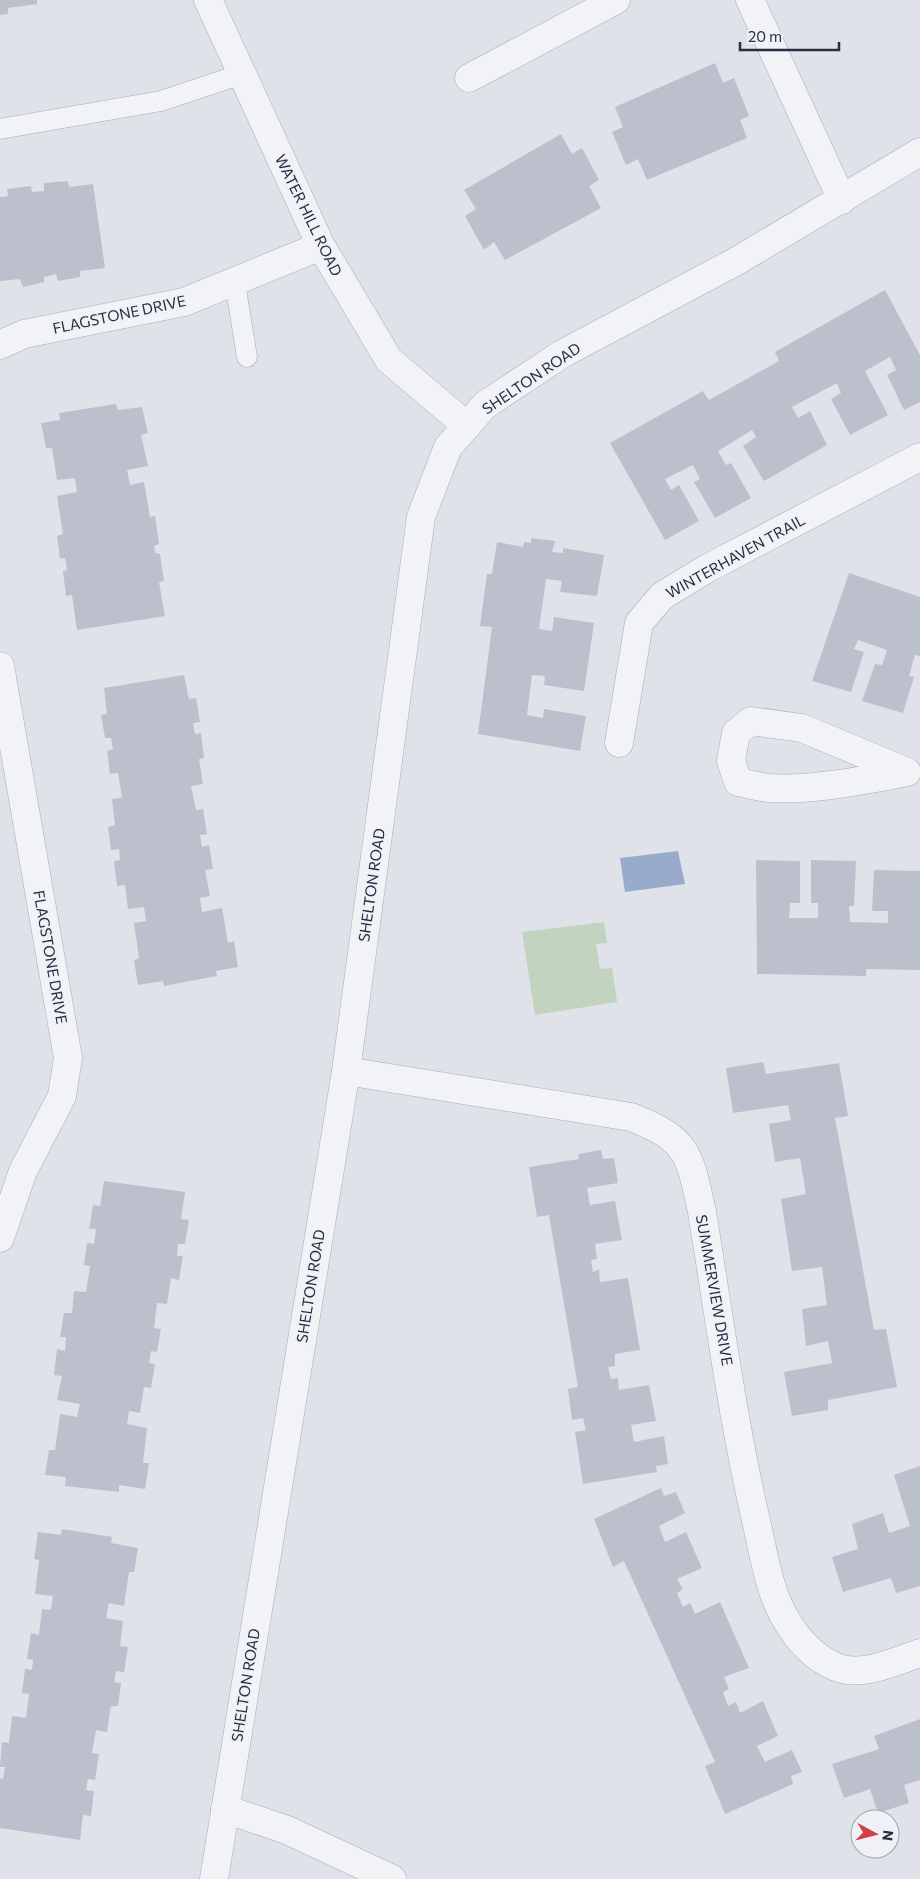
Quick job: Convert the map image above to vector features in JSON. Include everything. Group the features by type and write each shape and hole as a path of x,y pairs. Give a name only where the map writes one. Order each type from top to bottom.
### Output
{"street":[{"name":"WATER HILL ROAD","path":"208,0 321,246 389,360 467,426"},
{"path":"469,78 616,0"},
{"path":"750,0 842,200"},
{"name":"SHELTON ROAD","path":"214,1879 346,1071 422,517 448,447 486,405 562,354 735,262 920,152"},
{"name":"FLAGSTONE DRIVE","path":"0,344 24,334 184,302 321,246"},
{"name":"WINTERHAVEN TRAIL","path":"619,743 639,623 662,596 708,568 920,457"},
{"name":"FLAGSTONE DRIVE","path":"0,666 68,1058 62,1096 23,1171 0,1238"},
{"path":"751,722 802,728 913,774 769,788 738,782 732,760 736,733 751,722"},
{"name":"SUMMERVIEW DRIVE","path":"346,1071 631,1117 662,1129 682,1146 694,1175 702,1212 748,1484 770,1581 784,1617 800,1640 818,1657 838,1668 860,1670 920,1653"},
{"path":"225,1809 287,1830 392,1879"}],"lane":[{"path":"0,129 161,101 242,74"},
{"path":"234,283 247,356"}],"green space":[{"path":"604,922 607,943 596,944 600,969 612,968 617,1002 535,1015 522,932"}],"water":[{"path":"678,851 685,884 625,892 620,858"}],"building":[{"path":"0,0 37,0 37,4 8,8 8,14 0,15"},
{"path":"715,63 723,83 734,78 749,116 740,120 747,138 647,180 638,159 626,165 612,132 623,127 615,107"},
{"path":"561,134 572,154 582,148 599,180 589,186 601,208 505,260 494,242 484,250 465,216 476,209 464,190"},
{"path":"68,181 69,187 93,184 105,268 80,271 80,277 58,281 56,274 44,277 44,282 23,287 20,279 0,281 0,197 8,196 7,189 31,186 32,192 44,191 44,183"},
{"path":"885,290 920,355 920,402 904,410 887,375 896,370 890,357 865,371 888,415 850,435 831,399 841,393 837,383 792,407 798,418 810,411 827,445 764,481 743,446 756,437 752,430 718,451 726,465 731,463 751,498 715,518 694,482 700,479 693,465 665,479 671,490 679,485 699,521 665,540 610,443 703,391 709,400 779,361 775,352"},
{"path":"116,404 118,410 142,407 148,433 141,435 148,466 127,470 130,485 144,482 150,517 155,516 159,544 154,546 155,553 160,554 164,581 159,582 165,616 77,630 72,595 66,596 63,571 67,570 65,558 60,559 57,536 63,534 57,496 77,492 75,478 57,480 52,448 46,448 41,423 60,420 59,413"},
{"path":"531,538 555,541 552,552 563,553 563,548 604,555 597,596 560,592 562,581 546,579 539,629 552,631 554,617 594,623 584,691 544,685 545,676 532,675 527,715 543,718 544,709 586,716 580,751 478,734 492,627 480,626 487,574 492,574 497,542 523,547 524,542 531,543"},
{"path":"849,573 920,597 920,656 915,655 909,676 914,677 903,713 862,701 875,664 882,665 887,650 858,640 854,649 864,652 851,692 812,681"},
{"path":"184,675 189,699 196,698 200,722 193,723 195,734 201,733 204,758 199,759 203,784 191,786 196,810 203,809 207,834 200,835 202,847 209,845 213,869 205,870 210,896 200,898 202,912 222,908 228,943 234,941 238,967 216,971 217,976 164,986 163,981 138,985 134,960 139,958 134,923 146,921 144,907 128,909 125,885 117,886 114,861 120,860 119,849 111,850 108,827 115,825 112,799 122,798 118,773 110,774 107,751 113,749 111,738 105,738 101,715 107,714 104,688"},
{"path":"756,860 800,861 800,903 790,903 789,918 818,918 818,903 811,903 811,860 856,861 854,906 849,906 850,922 888,923 888,911 872,911 874,870 920,871 920,970 866,969 866,976 757,974"},
{"path":"763,1062 766,1074 839,1063 848,1116 835,1118 874,1330 886,1329 897,1387 828,1400 828,1410 792,1416 784,1372 832,1363 828,1341 806,1346 802,1309 827,1305 822,1267 792,1271 781,1199 806,1194 800,1158 775,1162 769,1124 791,1120 788,1105 733,1113 726,1068"},
{"path":"601,1150 603,1159 614,1158 618,1183 587,1188 590,1205 615,1201 622,1240 595,1244 597,1259 591,1260 593,1272 599,1269 600,1282 628,1278 640,1350 615,1354 615,1366 608,1367 611,1379 618,1378 619,1390 649,1385 656,1421 631,1425 634,1442 664,1436 668,1464 656,1466 657,1472 583,1484 575,1432 586,1430 583,1418 572,1420 568,1389 578,1387 549,1215 537,1217 529,1167 579,1159 578,1154"},
{"path":"104,1181 185,1192 181,1219 189,1220 185,1244 178,1244 177,1256 183,1256 179,1280 171,1278 167,1304 157,1303 154,1328 161,1329 157,1352 151,1351 149,1363 155,1364 151,1388 144,1387 140,1413 129,1411 127,1424 147,1428 143,1463 149,1463 145,1489 119,1485 119,1492 65,1486 66,1477 45,1475 49,1450 55,1450 60,1414 77,1417 80,1404 57,1400 62,1376 54,1375 57,1349 65,1351 66,1337 60,1337 64,1313 72,1313 74,1291 86,1292 90,1266 84,1265 87,1243 94,1244 96,1229 89,1229 93,1205 100,1206"},
{"path":"920,1466 920,1586 896,1593 891,1578 843,1592 832,1557 858,1549 852,1524 883,1513 889,1533 910,1526 894,1475"},
{"path":"661,1488 664,1496 676,1492 685,1513 659,1526 665,1542 686,1532 702,1568 677,1579 683,1589 677,1593 683,1607 690,1603 695,1614 720,1602 749,1668 724,1677 729,1689 723,1692 728,1706 736,1702 740,1713 763,1701 778,1736 757,1746 765,1762 792,1750 802,1772 791,1776 793,1784 725,1814 705,1766 715,1762 624,1561 613,1567 594,1519"},
{"path":"62,1529 112,1537 111,1543 138,1548 134,1572 129,1572 124,1606 109,1603 106,1618 123,1621 120,1646 128,1647 124,1672 116,1671 114,1682 121,1683 118,1706 111,1706 107,1732 96,1730 92,1753 99,1754 95,1780 88,1779 86,1790 94,1791 91,1816 83,1815 80,1840 0,1828 0,1778 3,1779 5,1767 0,1767 2,1742 9,1743 12,1716 26,1718 29,1694 22,1693 25,1669 32,1670 33,1660 27,1659 31,1633 39,1635 42,1609 51,1610 53,1596 35,1594 39,1560 34,1559 38,1532 61,1535"},
{"path":"920,1719 920,1780 904,1785 909,1803 890,1809 877,1809 870,1789 844,1798 832,1764 879,1749 874,1736"}]}
